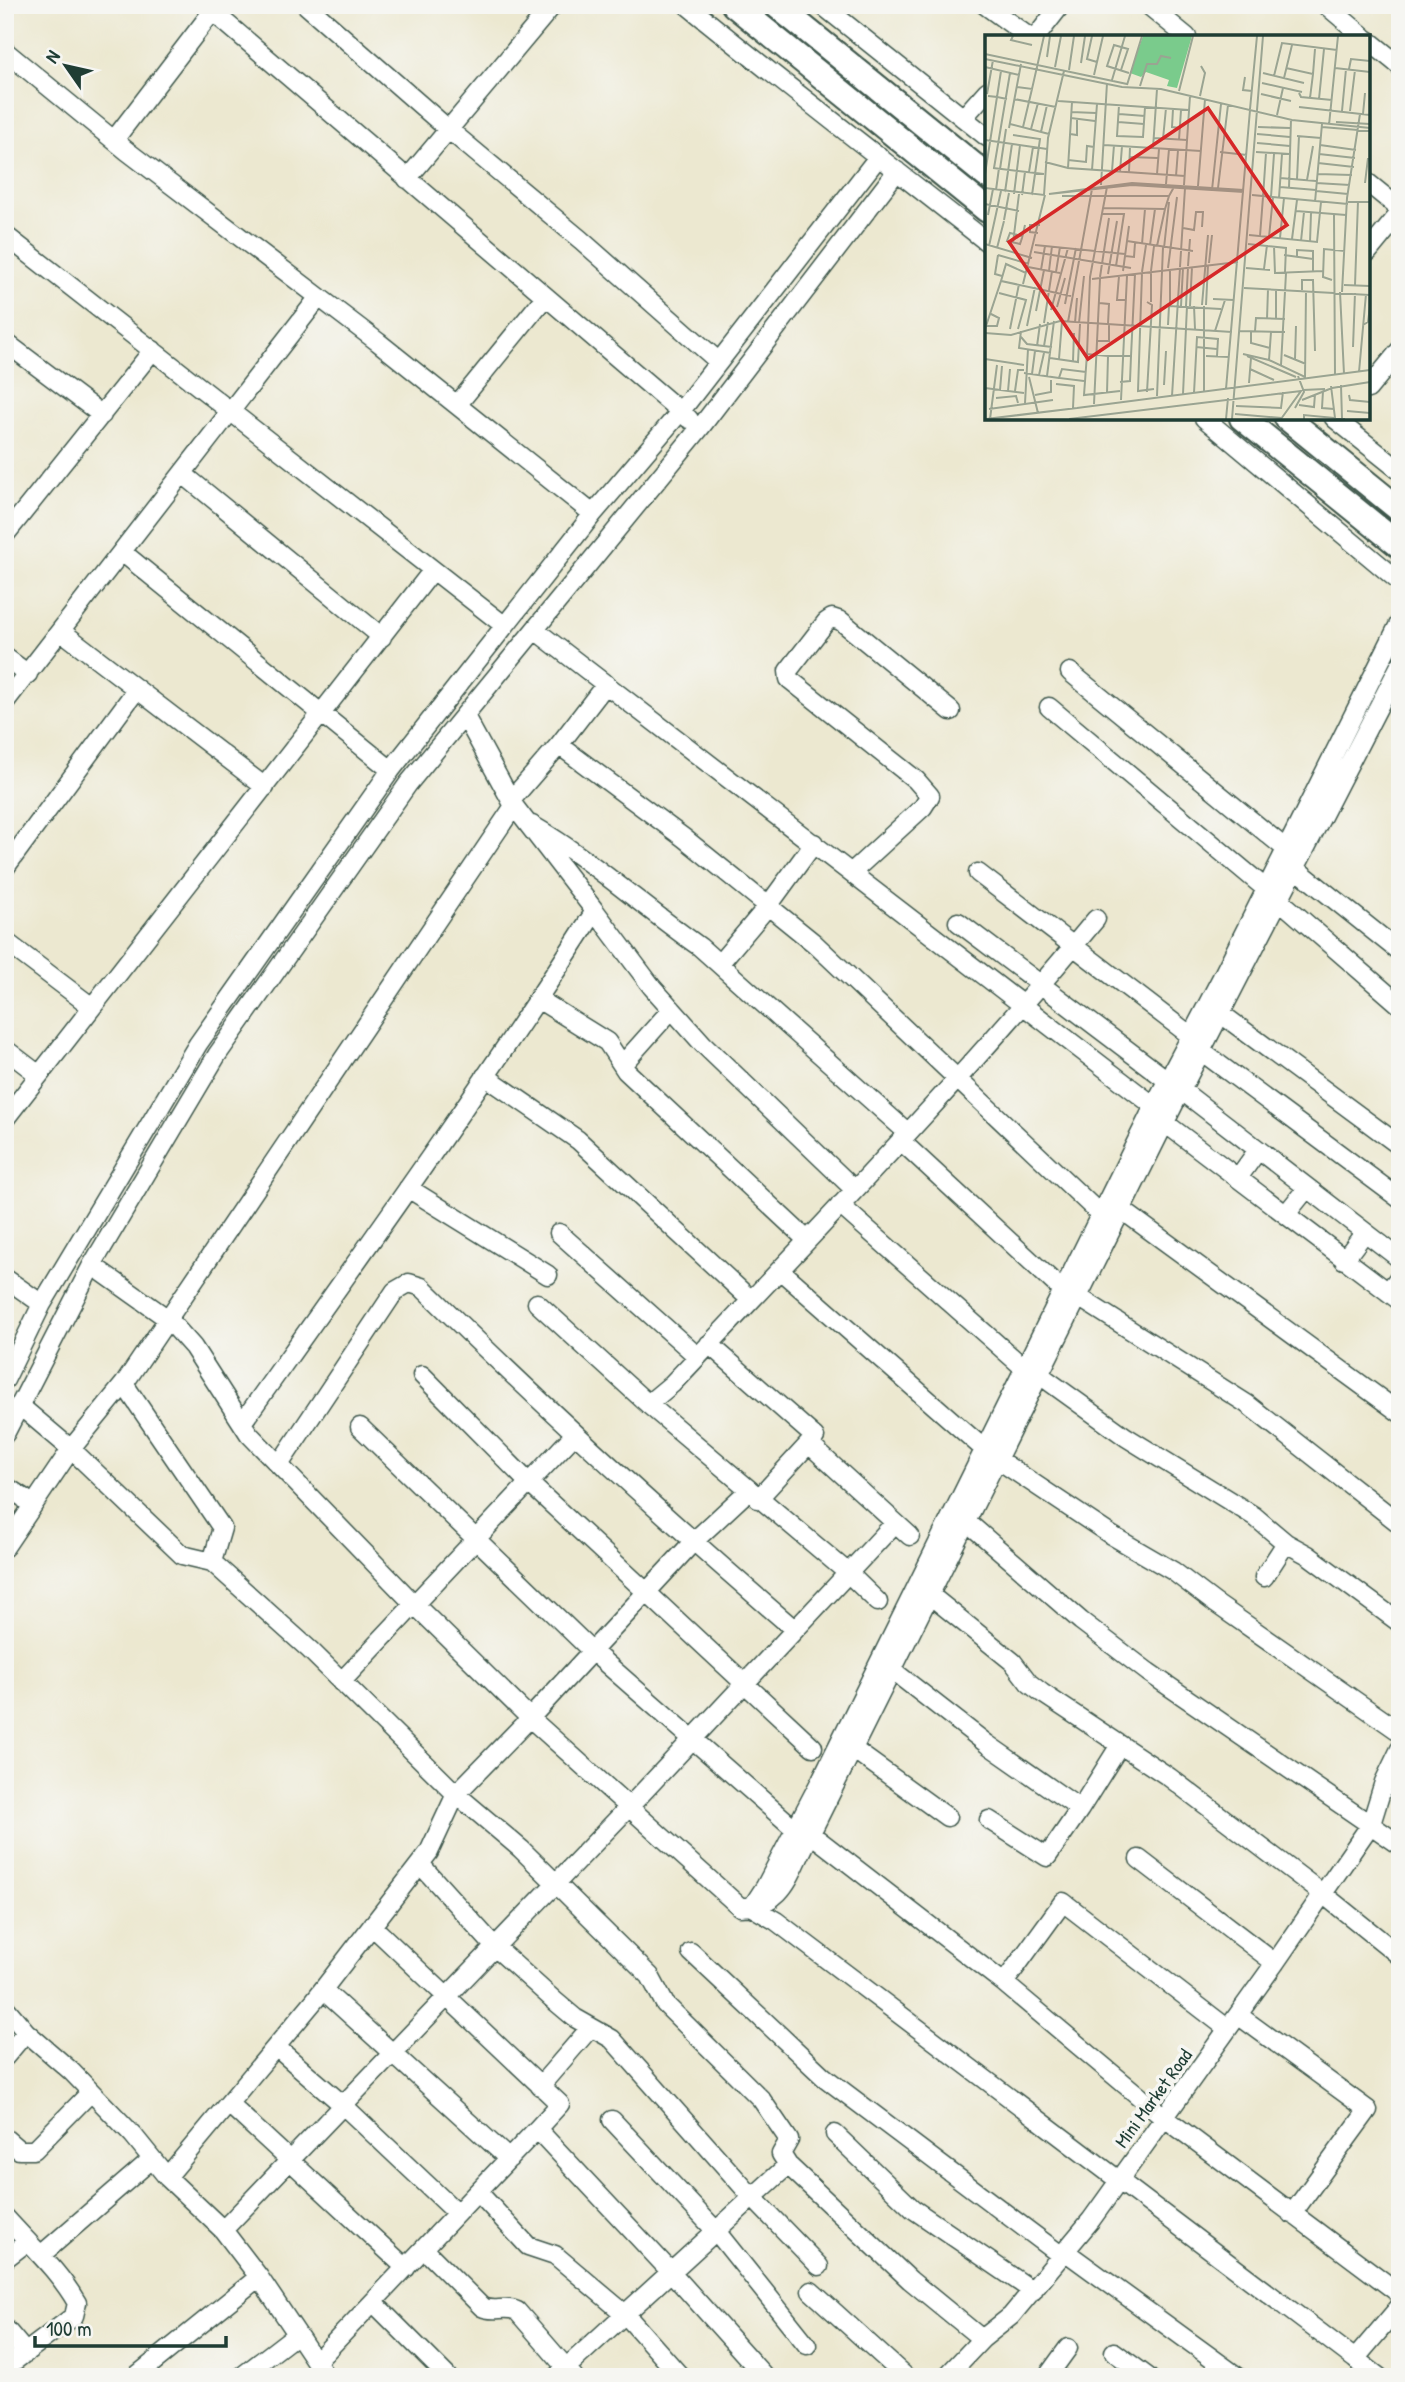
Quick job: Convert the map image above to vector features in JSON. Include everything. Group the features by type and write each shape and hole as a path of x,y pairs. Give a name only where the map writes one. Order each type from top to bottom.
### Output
{"highway":[{"path":"734,5 985,208"},
{"path":"776,5 985,174"},
{"path":"1244,420 1400,546"},
{"path":"1289,420 1400,510"}],"street":[{"path":"306,5 719,362"},
{"path":"407,179 553,5"},
{"path":"687,5 774,77 985,240"},
{"path":"822,5 985,135"},
{"path":"985,5 1035,35"},
{"path":"1038,35 1061,5"},
{"path":"1148,5 1185,35"},
{"path":"1326,5 1362,35"},
{"path":"114,140 208,8 700,429"},
{"path":"1370,41 1400,66"},
{"path":"5,51 114,140 319,297 593,514"},
{"path":"962,118 985,93"},
{"path":"5,1380 42,1304 198,1044 391,770 593,514 680,412 879,156"},
{"path":"5,1434 92,1265 217,1055 408,784 700,429 897,171"},
{"path":"1370,185 1400,211 1370,249"},
{"path":"5,234 505,626"},
{"path":"5,702 319,297"},
{"path":"457,405 545,297"},
{"path":"5,342 102,415"},
{"path":"5,535 153,350"},
{"path":"1370,387 1400,350"},
{"path":"1206,420 1400,582"},
{"path":"1340,420 1400,471"},
{"path":"183,474 382,637"},
{"path":"122,552 391,770"},
{"path":"5,1119 433,570"},
{"path":"852,873 923,807 930,796 916,780 789,679 788,671 832,618 841,621 951,711"},
{"path":"1196,1043 1220,1013 1272,894 1286,849 1400,622"},
{"path":"535,630 1154,1106"},
{"path":"61,631 265,787"},
{"path":"5,657 27,674"},
{"path":"1032,1371 1080,1298 1165,1123 1174,1085 1272,894 1295,868 1400,665"},
{"path":"1070,672 1286,849"},
{"path":"5,1547 71,1449 124,1384 559,744 606,684"},
{"path":"5,869 137,689"},
{"path":"1049,706 1400,1005"},
{"path":"465,716 516,808 652,987 703,1044 855,1190"},
{"path":"559,744 684,838 814,943 1101,1215"},
{"path":"516,808 719,964 905,1137 1062,1290 1080,1298 1247,1405 1400,1524"},
{"path":"719,964 768,906 814,843"},
{"path":"1295,868 1400,952"},
{"path":"978,873 1400,1199"},
{"path":"242,1423 408,1188 595,911"},
{"path":"648,1404 780,1270 958,1080 1096,919"},
{"path":"958,922 1400,1259"},
{"path":"5,941 92,1007"},
{"path":"538,999 607,1042 622,1065 807,1240"},
{"path":"622,1065 672,1009"},
{"path":"1220,1013 1400,1146"},
{"path":"5,1049 39,1075"},
{"path":"485,1076 578,1140 751,1300"},
{"path":"803,1832 1032,1371 1062,1290 1154,1106 1174,1085"},
{"path":"1165,1123 1394,1297 1400,1276"},
{"path":"1238,1178 1258,1150"},
{"path":"408,1188 548,1275"},
{"path":"1286,1214 1307,1188"},
{"path":"840,1205 1032,1371 1126,1437 1254,1516 1286,1543 1308,1555 1400,1623"},
{"path":"1122,1210 1400,1413"},
{"path":"1344,1260 1365,1232"},
{"path":"167,2177 323,1990 420,1864 429,1852 456,1794 693,1542 753,1495 815,1437 559,1233"},
{"path":"92,1265 169,1319 193,1347 242,1423 279,1465 530,1718 740,1907 752,1907 776,1921 1378,2377"},
{"path":"780,1270 991,1454 1111,1535 1193,1584 1215,1603 1400,1732"},
{"path":"61,1273 82,1285"},
{"path":"5,1278 42,1304"},
{"path":"279,1465 390,1297 409,1283 422,1287 575,1434 693,1542 794,1629"},
{"path":"537,1303 648,1404 847,1573 877,1602"},
{"path":"422,1376 529,1483 813,1748"},
{"path":"124,1384 222,1528 212,1562"},
{"path":"19,1405 71,1449 181,1555 212,1562 456,1794 521,1849 650,1976 665,2004 761,2099 789,2140 781,2154 788,2165 910,2280 982,2339"},
{"path":"360,1427 592,1651 692,1740 803,1832 1004,1983 1165,2118 1400,2294"},
{"path":"341,1682 575,1434"},
{"path":"809,1444 910,1536"},
{"path":"752,1907 803,1832 853,1749 966,1521 991,1454"},
{"path":"5,1486 24,1498 32,1507"},
{"path":"966,1521 1081,1621 1148,1672 1400,1845"},
{"path":"223,2230 555,1885 895,1523"},
{"path":"1264,1577 1286,1543"},
{"path":"930,1595 1013,1662 1029,1683 1042,1693 1169,1777 1400,1956"},
{"path":"892,1670 987,1744 1080,1810"},
{"path":"989,1820 1046,1857 1080,1810 1120,1745"},
{"path":"853,1749 947,1817"},
{"name":"Mini Market Road","path":"946,2377 982,2339 1011,2316 1033,2291 1064,2254 1165,2118 1371,1824 1384,1782 1400,1749"},
{"path":"1139,1858 1275,1963"},
{"path":"420,1864 495,1947 575,2018 612,2039 753,2197 819,2266"},
{"path":"1004,1983 1063,1902 1233,2022 1368,2110 1292,2214"},
{"path":"5,2007 26,2032 133,2135 167,2177 223,2230 259,2277 321,2370 373,2302 559,2104 372,1926"},
{"path":"691,1952 824,2077 1064,2254 1238,2377"},
{"path":"323,1990 509,2159"},
{"path":"540,2086 591,2027"},
{"path":"5,2057 26,2032"},
{"path":"276,2047 343,2105 457,2213"},
{"path":"5,2138 19,2150 34,2150 91,2092"},
{"path":"229,2104 405,2268"},
{"path":"612,2120 716,2231 807,2345"},
{"path":"537,2129 765,2377"},
{"path":"835,2134 913,2209 1033,2291"},
{"path":"41,2255 152,2159"},
{"path":"424,2249 482,2307 488,2310 509,2307 517,2311 565,2374 625,2314 788,2165"},
{"path":"478,2192 528,2246 555,2255 625,2314 681,2377"},
{"path":"5,2217 41,2255 77,2303 74,2316 5,2368"},
{"path":"5,2259 27,2242"},
{"path":"135,2377 259,2277"},
{"path":"811,2291 906,2377"},
{"path":"373,2302 447,2376"},
{"path":"1355,2358 1400,2306"},
{"path":"5,2328 26,2353"},
{"path":"241,2377 297,2334"},
{"path":"1047,2377 1068,2348"},
{"path":"1114,2352 1139,2374"}]}
